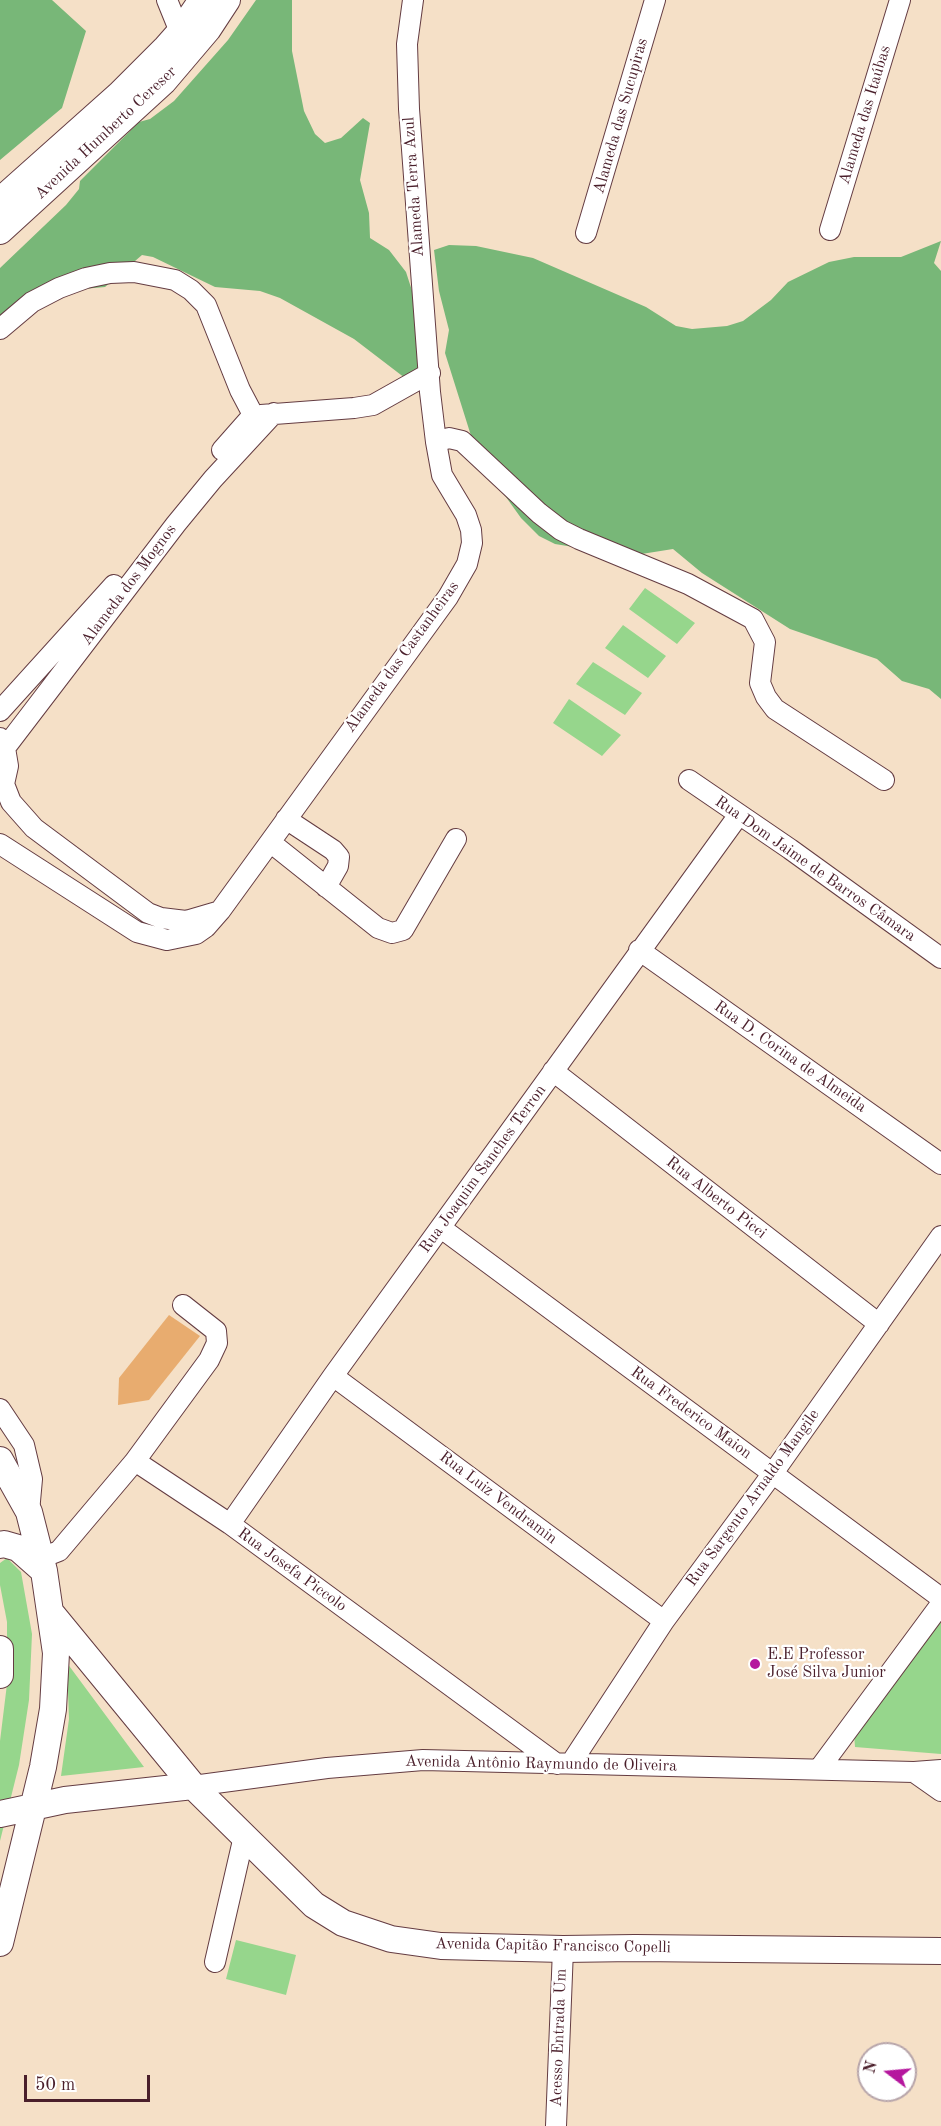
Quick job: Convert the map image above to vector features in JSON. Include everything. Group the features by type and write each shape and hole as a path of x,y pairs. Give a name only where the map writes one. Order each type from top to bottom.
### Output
{"main road":[{"name":"Avenida Humberto Cereser","path":"0,201 120,94 180,32 202,0"},
{"name":"Avenida Humberto Cereser","path":"0,231 163,82 208,29 226,0"},
{"path":"0,1460 16,1504 43,1565 56,1653 53,1709 43,1767 0,1943"},
{"path":"0,1545 18,1548 43,1565"},
{"name":"Avenida Capitão Francisco Copelli","path":"51,1613 193,1786 314,1905 343,1923 392,1939 441,1946 941,1951"},
{"path":"0,1649 0,1675"},
{"name":"Avenida Antônio Raymundo de Oliveira","path":"0,1814 64,1800 193,1786"}],"street":[{"path":"167,0 180,32"},
{"name":"Alameda Terra Azul","path":"413,0 407,44 409,109 430,373"},
{"name":"Alameda das Sucupiras","path":"586,233 655,0"},
{"name":"Alameda das Itaúbas","path":"830,230 900,0"},
{"path":"0,329 32,302 59,288 86,278 110,273 134,272 175,280 191,290 206,305 256,422 274,413 373,405 430,373"},
{"name":"Alameda das Castanheiras","path":"0,844 117,920 148,936 167,940 196,934 206,927 220,911 448,597 467,564 472,543 471,530 466,514 442,475 436,442 430,373"},
{"name":"Alameda dos Mognos","path":"0,711 106,595 166,516 256,422"},
{"name":"Alameda dos Mognos","path":"3,743 256,422"},
{"path":"436,442 448,438 462,441 539,513 561,530 688,584 753,619 765,642 760,683 775,709 884,780"},
{"path":"3,743 9,766 2,788 34,828 148,913 161,918 186,921 220,911"},
{"name":"Rua Dom Jaime de Barros Câmara","path":"689,780 738,816 790,849 941,958"},
{"name":"Rua Joaquim Sanches Terron","path":"230,1524 333,1376 738,816"},
{"path":"286,819 333,850 339,857 338,866 326,886"},
{"path":"270,842 378,928 392,933 403,930 456,839"},
{"name":"Rua D. Corina de Almeida","path":"639,950 941,1164"},
{"name":"Rua Alberto Picci","path":"553,1071 879,1324"},
{"name":"Rua Frederico Maion","path":"441,1228 941,1598"},
{"name":"Rua Sargento Arnaldo Mangile","path":"564,1763 941,1236"},
{"path":"43,1565 59,1551 135,1461 209,1360 217,1343 216,1331 183,1305"},
{"name":"Rua Luiz Vendramin","path":"333,1376 664,1621"},
{"path":"0,1409 24,1445 32,1479 16,1504"},
{"name":"Rua Josefa Piccolo","path":"135,1461 230,1524 564,1763"},
{"path":"819,1769 941,1604"},
{"name":"Avenida Antônio Raymundo de Oliveira","path":"193,1786 327,1768 423,1760 914,1772 941,1770"},
{"path":"914,1772 941,1791"},
{"path":"215,1962 244,1836"},
{"name":"Acesso Entrada Um","path":"556,2126 563,1949"}],"green space":[{"path":"0,0 52,0 86,31 62,108 0,160"},
{"path":"256,0 292,0 292,51 304,111 315,134 325,143 341,138 363,118 370,123 360,180 369,213 370,238 389,250 406,272 424,328 419,371 405,378 354,339 280,298 260,291 215,287 153,257 142,255 105,287 49,292 0,337 0,268 66,205 79,189 80,181 139,122 150,119 174,101 228,40"},
{"path":"941,241 934,263 941,271 941,699 929,689 902,681 877,659 790,629 702,573 673,549 629,556 555,544 539,536 521,518 478,458 445,353 449,330 439,291 434,250 449,245 476,246 533,258 646,307 676,326 692,329 727,326 743,321 771,300 788,282 829,262 854,257 901,257"},
{"path":"645,588 695,623 677,644 629,609"},
{"path":"623,625 666,656 648,678 605,648"},
{"path":"593,662 642,693 625,715 576,684"},
{"path":"569,699 621,735 602,756 553,723"},
{"path":"7,1558 21,1572 32,1634 29,1700 19,1765 0,1841 0,1741 7,1684 7,1622 0,1585 0,1563"},
{"path":"936,1620 941,1623 941,1754 855,1747 854,1733"},
{"path":"67,1663 144,1767 61,1776 69,1719"},
{"path":"236,1940 296,1955 286,1995 226,1979"}],"building":[{"path":"169,1315 200,1336 149,1400 118,1405 119,1378"}],"place":[{"name":"E.E Professor José Silva Junior","path":"755,1664"}]}
